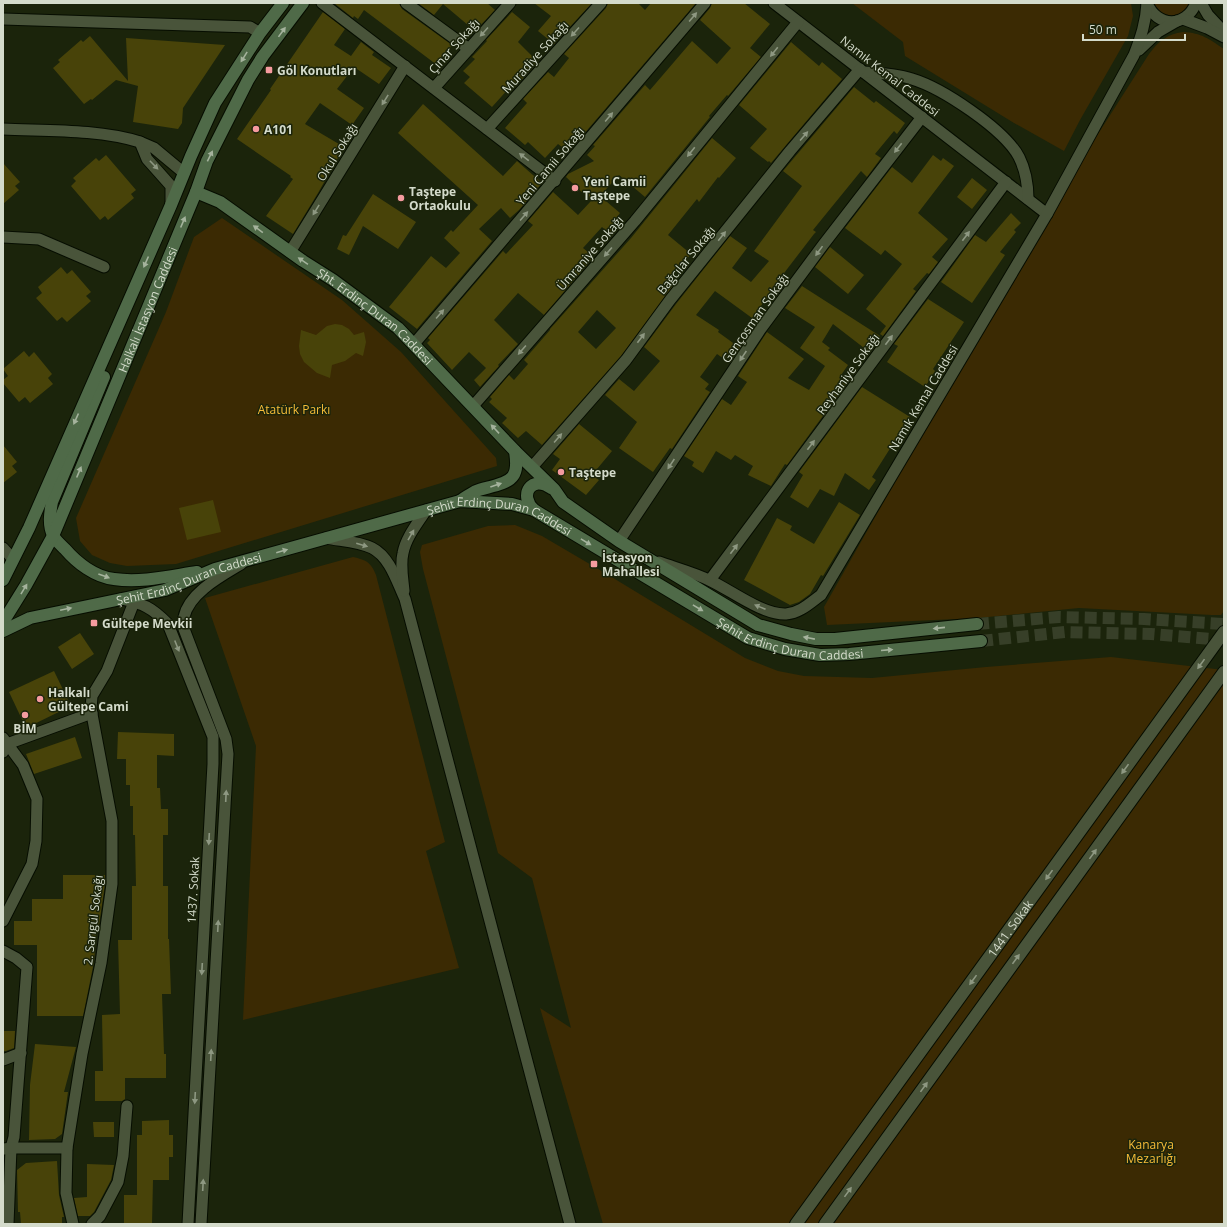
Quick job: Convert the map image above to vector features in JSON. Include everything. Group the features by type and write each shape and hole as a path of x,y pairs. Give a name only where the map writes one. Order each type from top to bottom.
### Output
{"main road":[{"name":"Halkalı İstasyon Caddesi","path":"3,580 29,528 215,104 260,33 283,3"},
{"name":"Halkalı İstasyon Caddesi","path":"3,622 26,585 53,536 196,192 207,161 248,80 263,56 303,3"},
{"path":"171,205 196,192"},
{"name":"Şht. Erdinç Duran Caddesi","path":"196,192 220,202 290,252 333,280 398,328 532,467"},
{"path":"108,348 108,360 104,375 52,502 49,517 53,536 71,556 81,564 101,576 113,579 143,580 214,569"},
{"path":"460,500 476,492 509,480 514,475 515,471 515,451"},
{"name":"Şehit Erdinç Duran Caddesi","path":"532,467 554,490 563,502 619,541 758,625 797,636 816,639 835,639 977,624"},
{"path":"534,510 526,501 528,490 535,483 540,482 546,484 554,490"},
{"name":"Şehit Erdinç Duran Caddesi","path":"3,631 30,618 165,590 214,569 244,562 460,500 512,504 534,510 748,638 785,649 820,655 849,654 981,641"}],"street":[{"path":"322,3 555,181"},
{"path":"406,3 469,49"},
{"name":"Çınar Sokağı","path":"434,88 510,3"},
{"name":"Muradiye Sokağı","path":"487,129 601,3"},
{"name":"Yeni Camii Sokağı","path":"414,344 555,181 705,3"},
{"name":"Namık Kemal Caddesi","path":"774,3 1047,214"},
{"path":"1147,3 1150,10 1163,20 1171,22 1180,20 1207,28 1224,37"},
{"path":"1134,55 1143,34 1147,3"},
{"path":"1134,55 1158,32 1180,20 1192,11 1196,3"},
{"path":"1201,3 1208,14 1224,32"},
{"path":"3,19 250,27 260,33"},
{"name":"Ümraniye Sokağı","path":"473,406 635,221 798,22"},
{"name":"Namık Kemal Caddesi","path":"710,580 755,605 777,613 786,614 796,612 820,595 1047,214 1134,55"},
{"name":"Okul Sokağı","path":"290,252 405,66"},
{"path":"862,70 912,79 944,93 982,118 1003,137 1019,157 1028,179 1028,199"},
{"name":"Bağcılar Sokağı","path":"532,467 626,360 670,300 790,151 862,70"},
{"name":"Gençosman Sokağı","path":"619,541 760,330 823,245 922,117"},
{"path":"3,128 122,136 154,148 184,173"},
{"path":"140,142 147,159 171,186 171,205"},
{"name":"Reyhaniye Sokağı","path":"710,580 1006,182"},
{"path":"3,237 39,239 104,267"},
{"path":"426,510 408,539 403,551 402,561 405,599 570,1224"},
{"path":"324,538 360,543 373,548 386,561 405,599"},
{"path":"3,548 13,559"},
{"path":"646,557 710,580"},
{"path":"201,1224 228,754 224,735 184,630 184,619 186,609 212,581 244,562"},
{"name":"1437. Sokak","path":"118,599 145,605 168,624 213,737 213,772 188,1224"},
{"name":"2. Sarıgül Sokağı","path":"73,1224 66,1193 67,1148 82,1054 101,963 112,884 112,820 92,713 92,696 107,671 134,602"},
{"name":"1441. Sokak","path":"796,1224 1224,632"},
{"name":"1441. Sokak","path":"825,1224 1224,672"},
{"path":"3,921 32,864 36,841 37,799 23,765 4,745 92,713"},
{"path":"3,951 16,958 27,967 14,1137 7,1148 8,1224"},
{"path":"3,1060 21,1053"},
{"path":"92,1224 100,1216 118,1182 123,1156 127,1106"},
{"path":"7,1148 67,1148"}],"green space":[{"path":"852,3 1131,3 1133,16 1128,36 1064,151 1014,123 905,56 903,42"},
{"path":"1154,3 1189,3 1186,9 1177,15 1166,15 1157,8"},
{"path":"1183,32 1200,35 1224,49 1224,611 1221,615 1212,615 1079,608 978,618 827,625 824,607 1047,214 1149,54 1156,45 1168,36"},
{"name":"Atatürk Parkı","path":"222,218 342,300 401,352 496,458 497,466 176,564 127,566 110,563 92,555 80,541 76,518 166,312 194,237"},
{"name":"Kanarya Mezarlığı","path":"515,525 542,536 745,658 778,671 804,676 872,678 1111,657 1224,670 1224,1224 603,1224 540,1008 571,1028 532,878 498,853 423,569 420,552 422,545 488,526"},
{"path":"353,557 368,562 376,575 445,842 426,851 459,968 243,1020 256,746 205,598"}],"building":[{"path":"334,3 399,3 402,9 452,45 437,65 364,10 358,19 354,16 353,18"},
{"path":"418,3 487,3 495,10 475,31 443,4 434,15"},
{"path":"534,3 592,3 554,44 538,31 551,16"},
{"path":"608,3 638,3 645,10 651,3 696,3 583,135 578,131 562,147 558,144 545,158 528,142 525,145 505,128 527,103 523,99 548,72 554,77 569,58 564,54 606,8"},
{"path":"712,3 744,3 770,24 750,48 761,57 709,116 710,117 645,197 619,175 600,196 620,213 613,222 619,228 612,236 602,227 583,248 594,257 544,315 518,293 494,320 518,344 480,387 474,380 486,368 469,352 452,370 427,343 430,340 428,338 503,251 506,254 533,225 528,221 553,192 578,215 591,201 566,177 568,174 594,161 587,155 595,146 593,145 645,85 650,90 692,41 717,64 731,48 700,20 710,8"},
{"path":"323,12 345,29 334,45 351,56 361,42 374,52 372,55 391,68 379,84 354,67 337,89 364,108 352,125 320,103 305,124 344,147 293,234 266,216 293,179 290,177 291,176 237,139"},
{"path":"512,12 530,27 518,42 538,62 513,89 511,86 492,107 464,83 470,77 463,71 475,59 472,57 487,41 486,40"},
{"path":"90,36 128,81 126,38 225,45 183,108 182,123 178,129 133,122 138,86 116,80 92,100 91,99 84,104 53,68 60,62 58,60 81,40 83,42"},
{"path":"791,42 819,66 822,62 842,79 771,163 750,148 767,129 739,105"},
{"path":"854,87 874,103 876,101 905,123 897,134 894,131 875,154 881,158 867,177 861,171 813,230 816,232 768,294 769,295 752,318 715,291 696,315 719,330 718,332 740,348 730,363 717,354 700,377 709,384 705,389 710,392 672,449 670,448 653,472 619,448 637,422 605,395 619,379 634,391 660,361 644,347 730,236 747,248 732,268 751,282 769,261 754,251 802,186 783,171"},
{"path":"423,104 503,176 517,161 542,183 519,210 510,218 501,208 479,229 492,241 417,329 389,307 431,256 446,268 460,253 444,238 451,230 453,232 478,205 398,133"},
{"path":"712,138 736,158 719,178 718,177 699,202 697,199 668,235 691,254 668,281 673,286 621,356 542,445 526,431 518,438 502,423 507,418 489,402 492,399 490,397 509,375 514,380 528,364 524,360 631,238","holes":["597,310 616,328 596,349 578,332"]},
{"path":"106,155 136,190 131,194 134,198 108,220 105,216 100,220 71,186 76,181 73,178 96,158 99,161"},
{"path":"933,155 941,161 943,158 954,166 918,213 948,239 932,257 938,262 929,274 927,273 913,289 916,291 883,336 880,334 886,326 866,309 902,264 885,250 881,255 845,228 892,167 912,183"},
{"path":"3,163 20,182 15,186 19,190 3,204"},
{"path":"972,178 987,190 972,209 957,197"},
{"path":"373,194 416,222 398,249 363,226 349,255 337,249 343,235 346,236"},
{"path":"1011,213 1021,223 1014,230 1016,232 1000,252 1005,255 972,303 941,282 975,235 986,242"},
{"path":"830,247 864,275 848,294 815,267"},
{"path":"61,267 67,274 72,270 91,292 86,296 91,301 67,322 62,317 57,321 36,298 42,293 38,287"},
{"path":"802,286 880,336 868,351 833,324 822,342 830,348 828,350 848,365 839,378 847,383 787,465 785,464 771,486 748,475 753,466 735,455 731,460 716,451 703,473 692,466 694,462 684,456 722,399 731,405 747,382 738,376 767,332 804,359 788,378 809,390 825,366 800,348 815,327 785,308"},
{"path":"928,299 964,322 933,369 935,371 925,387 887,362 898,346 894,344"},
{"path":"335,324 342,325 349,329 354,335 364,332 366,342 363,356 356,353 345,361 332,365 330,378 317,373 304,362 300,354 299,346 301,330 316,335 327,326"},
{"path":"24,351 29,357 34,352 52,374 48,378 53,384 30,403 25,397 19,402 3,383 3,380 8,376 3,369"},
{"path":"862,387 910,417 872,477 876,480 869,490 845,473 834,496 820,489 808,508 790,497 803,475 799,472"},
{"path":"579,424 612,451 592,475 599,480 586,495 552,470 560,459 553,454"},
{"path":"3,445 17,462 12,466 17,472 3,483"},
{"path":"213,500 221,532 187,540 179,508"},
{"path":"839,502 860,515 823,576 821,575 810,594 799,602 790,605 744,580 777,518 792,526 790,530 814,544"},
{"path":"80,633 94,654 72,669 58,647"},
{"name":"Halkalı Gültepe Cami","path":"54,671 71,706 26,728 9,692"},
{"path":"118,732 174,734 174,756 157,755 157,788 160,788 161,809 168,809 168,835 163,835 163,886 168,886 168,939 171,994 162,994 166,1078 125,1078 125,1099 122,1101 95,1101 95,1071 103,1071 102,1015 120,1014 118,940 132,940 132,886 136,886 133,806 130,806 130,785 126,785 126,759 117,759"},
{"path":"75,737 82,758 34,774 26,754"},
{"path":"63,875 105,875 98,932 96,932 94,962 83,1016 37,1016 37,945 14,945 14,921 32,921 32,899 63,899"},
{"path":"3,1031 15,1031 14,1048 3,1051"},
{"path":"35,1044 76,1047 64,1092 68,1092 62,1134 55,1139 29,1140 30,1085"},
{"path":"169,1120 169,1135 173,1135 173,1157 169,1157 169,1180 153,1180 152,1224 124,1224 124,1195 137,1195 137,1135 142,1135 142,1121"},
{"path":"93,1122 114,1122 114,1137 94,1137"},
{"path":"57,1161 59,1195 64,1217 62,1217 62,1224 21,1224 20,1212 18,1212 17,1170 26,1163"},
{"path":"87,1164 114,1165 111,1180 94,1212 90,1216 78,1216 74,1198 87,1197"}],"tunnel":[{"path":"977,624 1059,617 1144,619 1224,624"},
{"path":"981,641 1065,632 1151,634 1224,640"}],"place":[{"name":"Göl Konutları","path":"269,70"},
{"name":"A101","path":"256,129"},
{"name":"Yeni Camii Taştepe","path":"575,188"},
{"name":"Taştepe Ortaokulu","path":"401,198"},
{"name":"Taştepe","path":"561,472"},
{"name":"İstasyon Mahallesi","path":"594,564"},
{"name":"Gültepe Mevkii","path":"94,623"},
{"name":"Halkalı Gültepe Cami","path":"40,699"},
{"name":"BİM","path":"25,715"}]}
